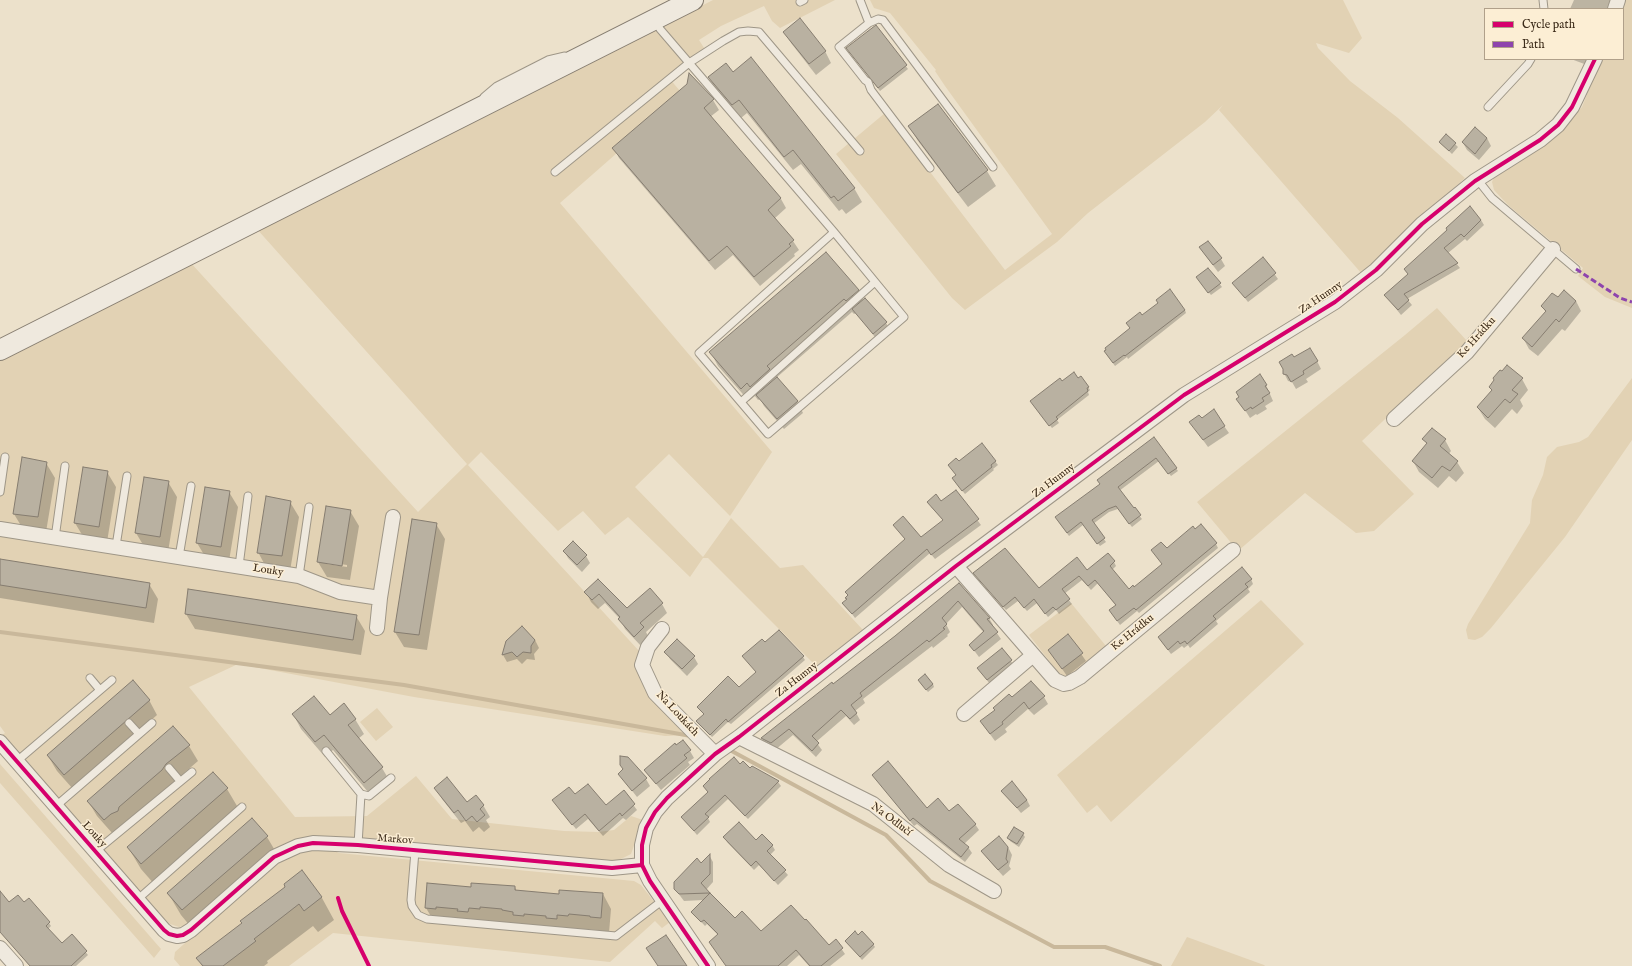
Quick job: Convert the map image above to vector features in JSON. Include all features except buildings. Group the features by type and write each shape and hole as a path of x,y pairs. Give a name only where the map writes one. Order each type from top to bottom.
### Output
{"main road":[{"path":"0,350 693,0"}],"street":[{"name":"Za Humny","path":"708,966 663,900 642,865 641,856 643,836 655,812 667,798 721,750 956,566 1184,395 1335,302 1376,270 1422,224 1477,179 1540,140 1558,125 1572,107 1595,60"},
{"name":"Ke Hrádku","path":"1394,419 1467,352 1553,249"},
{"path":"377,628 380,598 393,517"},
{"name":"Louky","path":"0,529 116,546 299,576 340,592 380,598"},
{"name":"Ke Hrádku","path":"956,566 1032,656 1055,680 1064,684 1074,681 1233,550"},
{"name":"Na Loukách","path":"662,629 648,647 642,665 655,693 700,739 721,750"},
{"path":"964,714 1032,656"},
{"name":"Na Odlučí","path":"739,737 873,804 949,865 994,891"},
{"name":"Louky","path":"0,742 169,934 177,936"},
{"name":"Markov","path":"177,936 183,935 191,930 274,857 298,846 313,844 358,845 612,868 642,865"},
{"path":"0,948 16,966"}],"lane":[{"path":"860,0 869,23"},
{"path":"930,168 871,90 868,82 864,80 839,47 869,23 878,18 883,20 993,167"},
{"path":"655,19 660,29 834,232 904,317 768,434 699,353 834,232"},
{"path":"555,172 689,63 706,51 739,32 748,31 759,32 860,151"},
{"path":"564,74 591,51"},
{"path":"1488,107 1530,60"},
{"path":"456,120 500,106"},
{"path":"1477,179 1492,198 1576,269"},
{"path":"741,402 875,282"},
{"path":"0,492 5,457"},
{"path":"55,538 66,466"},
{"path":"116,546 127,476"},
{"path":"179,557 191,486"},
{"path":"239,566 248,496"},
{"path":"299,576 309,507"},
{"path":"90,678 100,690"},
{"path":"17,761 112,680"},
{"path":"129,723 139,734"},
{"path":"56,806 152,724"},
{"path":"326,751 361,794 369,796 391,778"},
{"path":"169,768 180,781"},
{"path":"96,851 192,772"},
{"path":"358,845 361,794"},
{"path":"138,899 242,807"},
{"path":"415,851 411,900 412,906 418,914 427,919 616,936 663,900"}],"shaded area":[{"path":"713,0 835,0 780,28 772,21 764,6 721,26 699,40 706,51 669,78 680,91 617,153 560,203 772,452 730,516 669,454 635,487 703,557 731,518 780,568 803,565 863,630 816,666 708,558 703,558 690,577 628,517 605,535 583,511 558,531 481,452 468,465 640,652 644,689 688,735 665,736 414,697 238,664 189,687 295,817 367,816 416,776 452,819 564,831 598,832 614,830 631,816 643,820 631,854 617,861 431,845 288,844 265,856 184,926 179,927 167,923 2,735 5,733 0,726 0,359 190,262 418,512 467,464 256,228 487,116"},
{"path":"870,0 1343,0 1362,38 1349,53 1316,43 1318,48 1350,81 1398,118 1465,178 1362,274 1219,110 1223,105 1205,122 1088,213 1057,242 965,310 952,298 836,154 885,113 1005,270 1052,234 945,86 935,71 936,70 890,13 874,8"},
{"path":"1624,0 1632,0 1632,308 1605,297 1578,276 1583,268 1508,205 1494,190 1492,182 1495,175 1557,136 1582,107 1601,60 1624,60 1624,8 1620,8"},
{"path":"1437,308 1467,341 1362,441 1414,494 1374,531 1356,533 1305,493 1238,551 1197,502"},
{"path":"1632,378 1632,440 1565,537 1491,628 1482,637 1475,640 1468,639 1466,630 1468,624 1530,523 1532,500 1543,475 1547,457 1557,447 1579,442 1588,437"},
{"path":"1261,600 1304,644 1111,822 1097,805 1087,813 1057,775"},
{"path":"1071,603 1106,646 1069,678 1061,676 1029,635"},
{"path":"377,708 393,727 376,741 360,722"},
{"path":"0,764 161,949 154,958 0,783"},
{"path":"310,850 333,850 339,853 634,881 641,885 670,922 662,928 655,921 610,962 333,933 289,966 180,966 174,959 175,952 267,870 297,853"},
{"path":"1187,937 1264,965 1265,966 1171,966"}],"waterway":[{"path":"0,632 404,685 691,736"},
{"path":"728,749 886,835 930,881 1054,947 1105,947 1160,966"}],"marked path":[{"path":"1576,269 1620,298 1632,302"}],"cycle path":[{"path":"708,966 650,881 642,865 642,845 646,828 655,812 667,798 715,754 739,737 956,566 1184,395 1335,302 1376,270 1422,224 1475,181 1540,140 1558,125 1572,107 1595,60"},
{"path":"0,742 164,930 169,934 177,936 183,935 191,930 274,857 298,846 313,843 358,845 612,868 642,865"},
{"path":"338,898 342,911 369,966"}]}
